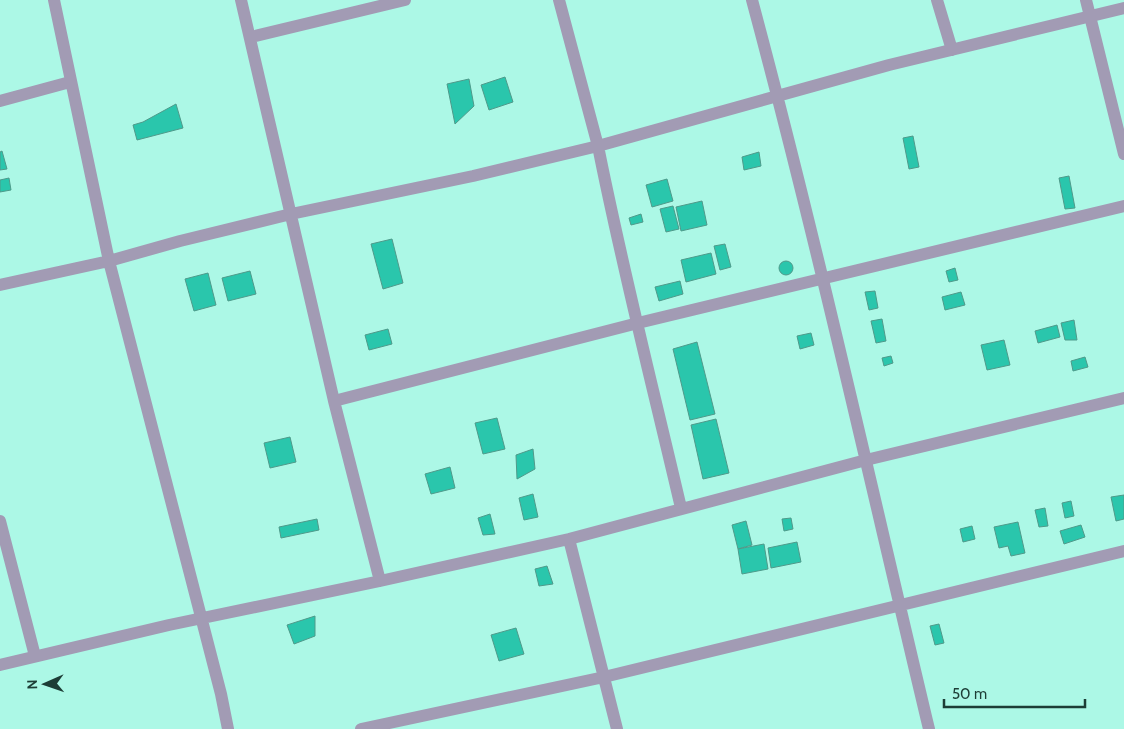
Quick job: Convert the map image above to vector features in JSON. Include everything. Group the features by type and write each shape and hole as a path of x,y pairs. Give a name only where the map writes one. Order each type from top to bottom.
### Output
{"street":[{"path":"54,0 109,261 221,694 228,729"},
{"path":"241,0 334,401 380,582"},
{"path":"250,37 405,0"},
{"path":"559,0 598,146 618,247 638,323 681,508"},
{"path":"752,0 823,280 929,729"},
{"path":"937,0 952,50"},
{"path":"1086,0 1122,133 1124,154"},
{"path":"0,285 109,261 180,241 291,214 473,176 598,146 952,50 1124,8"},
{"path":"0,101 70,82"},
{"path":"334,401 638,323 1124,206"},
{"path":"0,665 201,618 380,582 569,539 866,460 1124,398"},
{"path":"0,521 34,656"},
{"path":"569,539 617,729"},
{"path":"361,729 604,677 1124,551"}],"building":[{"path":"505,77 513,102 489,110 481,85"},
{"path":"469,79 474,106 455,124 447,84"},
{"path":"176,104 183,128 137,140 133,125 143,122"},
{"path":"913,136 919,167 909,169 903,138"},
{"path":"2,151 7,169 0,170 0,152"},
{"path":"759,152 761,166 744,170 742,157"},
{"path":"1069,176 1075,208 1065,209 1059,178"},
{"path":"9,178 11,190 0,192 0,180"},
{"path":"667,179 673,201 652,207 646,185"},
{"path":"702,201 707,225 681,231 676,207"},
{"path":"673,206 679,229 666,232 660,209"},
{"path":"641,214 643,222 631,225 629,218"},
{"path":"392,239 403,283 383,289 371,244"},
{"path":"725,244 731,267 720,270 714,246"},
{"path":"711,253 716,274 686,282 681,260"},
{"path":"783,261 789,261 793,268 789,275 783,275 779,271 779,265"},
{"path":"955,268 958,280 949,282 946,271"},
{"path":"250,271 256,294 228,301 222,278"},
{"path":"208,273 216,305 194,311 185,279"},
{"path":"680,281 683,294 659,301 655,287"},
{"path":"875,291 878,308 869,310 865,292"},
{"path":"961,292 965,305 945,310 942,297"},
{"path":"882,319 886,341 876,343 871,321"},
{"path":"1074,320 1077,340 1065,340 1061,323"},
{"path":"1057,325 1060,337 1038,343 1035,331"},
{"path":"388,329 392,344 369,350 365,335"},
{"path":"811,333 814,345 800,349 797,336"},
{"path":"1004,340 1010,365 987,370 981,345"},
{"path":"697,342 715,414 690,420 673,349"},
{"path":"891,356 893,363 884,366 882,358"},
{"path":"1085,357 1088,367 1073,371 1071,361"},
{"path":"497,418 505,449 483,454 475,423"},
{"path":"716,419 729,473 703,479 691,425"},
{"path":"290,437 296,462 270,468 264,443"},
{"path":"533,449 535,469 517,479 516,455"},
{"path":"450,467 455,488 431,494 425,474"},
{"path":"533,494 538,517 524,520 519,498"},
{"path":"1124,495 1124,519 1116,521 1111,497"},
{"path":"1071,501 1074,516 1065,518 1062,503"},
{"path":"1045,508 1048,526 1039,527 1035,510"},
{"path":"490,514 495,534 483,535 478,518"},
{"path":"791,518 793,529 784,531 782,519"},
{"path":"317,519 319,530 281,538 279,527"},
{"path":"746,521 752,545 738,549 732,525"},
{"path":"1018,522 1025,553 1011,556 1008,546 999,548 994,527"},
{"path":"1081,525 1085,537 1064,544 1060,531"},
{"path":"972,526 975,539 963,542 960,529"},
{"path":"797,542 801,562 771,568 768,548"},
{"path":"764,544 768,569 742,574 738,549"},
{"path":"547,566 553,584 539,586 535,569"},
{"path":"315,616 315,636 294,644 287,625"},
{"path":"939,624 944,643 935,645 930,626"},
{"path":"516,628 524,654 499,661 491,635"}]}
